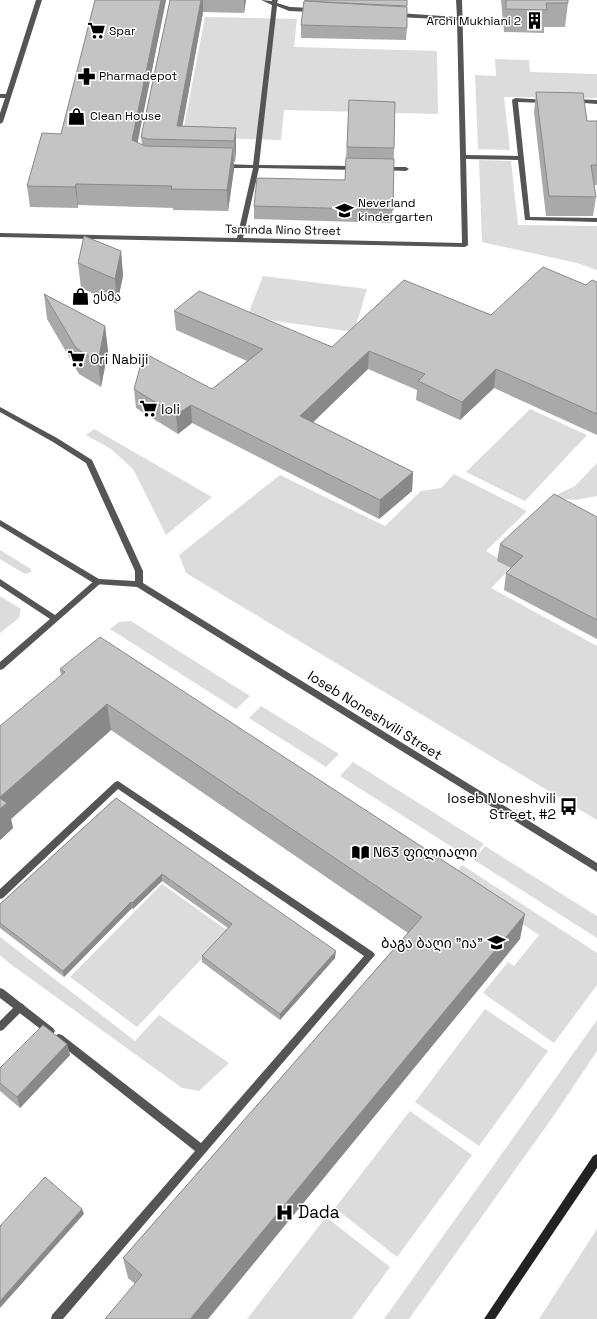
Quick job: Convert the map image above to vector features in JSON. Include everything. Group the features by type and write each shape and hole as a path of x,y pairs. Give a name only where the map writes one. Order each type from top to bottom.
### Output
{"main road":[{"path":"489,1319 597,1159"}],"street":[{"path":"0,122 39,0"},
{"path":"264,0 275,2 289,9 319,11"},
{"name":"Tsminda Nino Street","path":"0,235 465,245 459,0"},
{"path":"240,240 256,167 275,2"},
{"path":"388,15 459,19"},
{"path":"0,96 8,96"},
{"path":"552,101 515,100 527,219 597,220"},
{"path":"567,101 597,102"},
{"path":"463,157 521,158"},
{"path":"217,166 359,168"},
{"path":"375,169 406,169"},
{"path":"0,409 55,440 89,462 139,571 139,584"},
{"name":"Ioseb Noneshvili Street","path":"0,524 98,582 139,584 597,868"},
{"path":"0,582 55,619"},
{"path":"0,667 98,582"},
{"path":"0,895 118,784 370,955 56,1319"},
{"path":"0,992 202,1150"},
{"path":"0,1027 20,1007"}],"shaded area":[{"path":"205,17 297,19 294,47 437,51 438,114 284,110 281,140 182,137"},
{"path":"495,59 529,60 530,72 597,74 597,98 504,97 510,150 478,149 475,75 496,76"},
{"path":"479,160 511,161 518,225 597,226 597,270 577,263 482,242"},
{"path":"263,276 367,289 354,332 247,317"},
{"path":"530,409 587,435 525,501 466,472"},
{"path":"94,429 212,497 166,535 133,469 111,449 86,435"},
{"path":"597,463 597,496 576,500 550,498 575,486"},
{"path":"454,474 527,511 486,551 512,567 491,588 597,646 597,820 186,573 179,555 280,475 385,526 421,491 441,488"},
{"path":"0,550 31,569 31,572 25,574 0,559"},
{"path":"0,596 21,609 19,618 0,633"},
{"path":"131,621 250,696 236,709 110,629 119,622"},
{"path":"261,706 339,754 326,767 249,718"},
{"path":"353,762 484,844 471,859 340,776"},
{"path":"485,846 597,916 597,938 474,860"},
{"path":"462,865 597,953 597,985 554,1043 483,993 508,962 514,966 539,935 498,908 446,884"},
{"path":"162,884 228,931 137,1027 70,977"},
{"path":"0,937 135,1041 159,1015 229,1063 199,1091 182,1088 9,963 0,955"},
{"path":"485,1009 548,1051 479,1146 415,1102"},
{"path":"597,1020 597,1051 557,1111 409,1319 384,1319"},
{"path":"410,1111 472,1155 397,1257 335,1208"},
{"path":"326,1217 390,1267 352,1319 247,1319"},
{"path":"597,1229 597,1319 539,1319"}],"building":[{"path":"95,0 161,0 132,140 145,146 233,148 227,190 171,189 172,186 76,184 75,187 27,186 42,133 61,134"},
{"path":"170,0 201,0 177,126 236,128 234,141 147,139 141,137"},
{"path":"407,0 407,6 305,1"},
{"path":"506,0 568,0 568,3 546,3 547,10 506,9"},
{"path":"304,1 407,7 407,28 301,25"},
{"path":"536,92 583,93 587,121 597,121 597,165 591,165 596,197 549,196"},
{"path":"349,100 395,102 394,148 347,147"},
{"path":"346,158 394,159 393,210 254,206 257,178 345,180"},
{"path":"84,236 121,251 115,279 78,263"},
{"path":"543,267 586,285 592,280 597,282 597,414 496,369 462,402 418,381 425,374 369,351 300,416 413,472 380,500 191,405 176,415 134,389 144,353 212,389 263,349 174,311 199,291 332,347 404,280 491,315"},
{"path":"44,294 105,326 98,362 76,348"},
{"path":"554,494 597,517 597,620 506,573 523,556 500,544"},
{"path":"100,637 525,914 191,1318 192,1319 105,1319 142,1275 123,1258 422,917 107,704 0,797 0,726 65,672 60,669"},
{"path":"0,798 7,803 0,809"},
{"path":"116,798 336,951 280,1014 202,956 232,924 162,874 132,903 131,902 63,971 0,923 0,904"},
{"path":"43,1025 67,1044 17,1097 0,1083 0,1068"},
{"path":"45,1177 82,1209 0,1301 0,1226"}],"place":[{"name":"Archi Mukhiani 2","path":"534,21"},
{"name":"Spar","path":"96,31"},
{"name":"Pharmadepot","path":"86,76"},
{"name":"Clean House","path":"77,116"},
{"name":"Neverland kindergarten","path":"345,210"},
{"name":"ესმა","path":"80,297"},
{"name":"Ori Nabiji","path":"77,359"},
{"name":"Ioli","path":"148,409"},
{"name":"Ioseb Noneshvili Street, #2","path":"569,806"},
{"name":"N63 ფილიალი","path":"360,852"},
{"name":"ბაგა ბაღი \"ია\"","path":"496,943"},
{"name":"Dada","path":"285,1212"}]}
